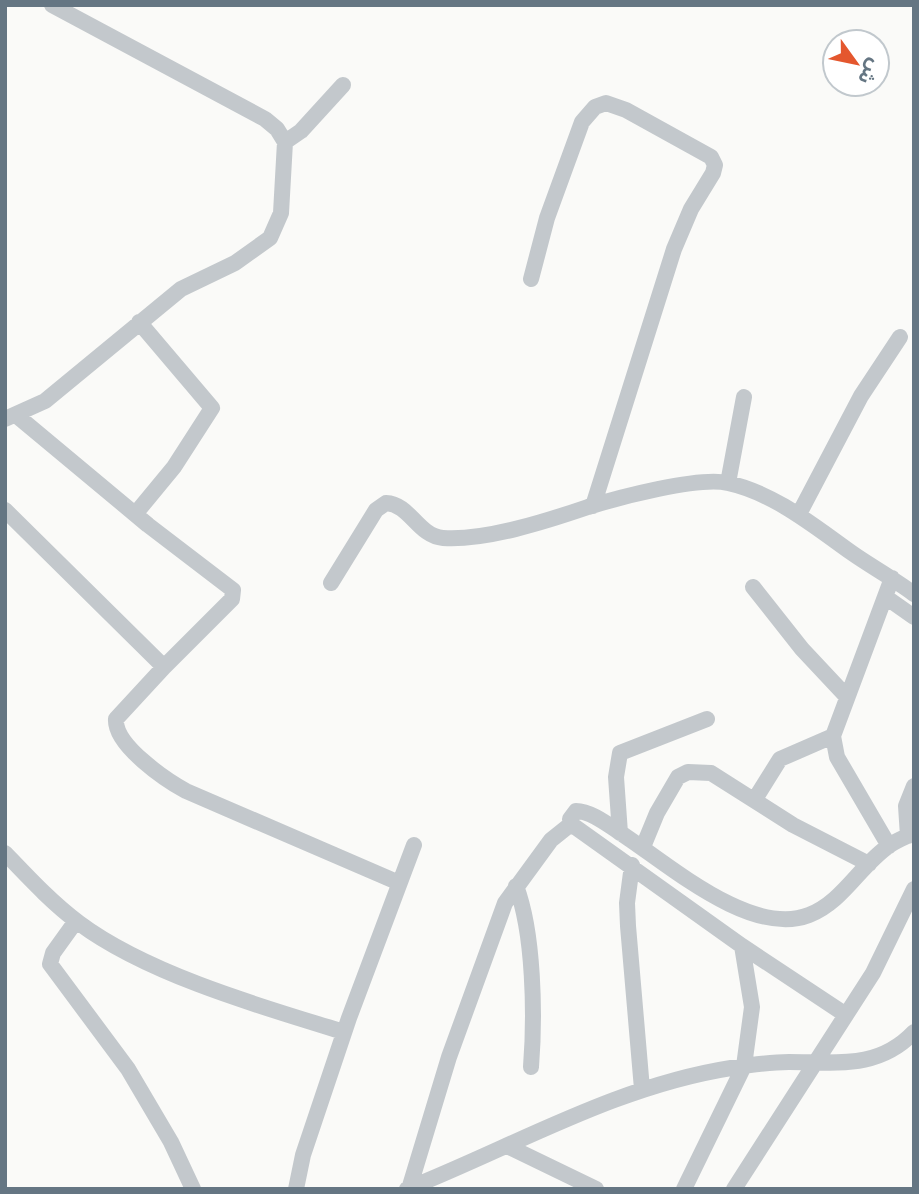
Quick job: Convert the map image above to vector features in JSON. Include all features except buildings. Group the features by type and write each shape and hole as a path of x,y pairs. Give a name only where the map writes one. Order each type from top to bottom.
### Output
{"street":[{"path":"52,5 265,119 283,135 285,142 281,213 270,238 235,263 181,289 46,401 11,417 221,580 234,594 117,719 120,732 162,778 186,791 397,882"},
{"path":"285,142 301,131 343,85"},
{"path":"531,279 547,218 582,122 595,107 606,103 626,110 711,157 715,165 713,173 691,209 674,249 593,506"},
{"path":"136,513 174,467 212,408 139,322"},
{"path":"799,514 862,396 900,337"},
{"path":"728,483 744,397"},
{"path":"331,583 376,510 386,503 398,506 429,534 444,538 497,531 593,506 709,481 728,483 799,514 914,594"},
{"path":"5,510 164,667"},
{"path":"889,846 837,757 834,736 887,598 892,578"},
{"path":"753,587 802,649 847,697"},
{"path":"887,598 914,617"},
{"path":"620,832 615,777 620,753 707,719"},
{"path":"755,799 780,759 834,736"},
{"path":"643,848 657,813 678,777 688,772 711,773 793,825 869,864"},
{"path":"408,1188 470,997 505,903 551,840 571,824 572,815 579,811 620,832 712,895 772,919 794,920 812,914 845,888 889,846 911,835 906,806 914,786"},
{"path":"571,824 742,946 846,1015"},
{"path":"296,1189 303,1156 344,1032 397,882 414,845"},
{"path":"5,853 76,921 144,961 344,1032"},
{"path":"632,865 628,926 642,1089"},
{"path":"516,886 524,908 527,933 533,1035 531,1067"},
{"path":"734,1189 873,973 914,889"},
{"path":"76,921 53,953 50,964 128,1069 193,1189"},
{"path":"684,1189 744,1066 752,1007 742,946"},
{"path":"408,1188 642,1089 687,1076 744,1066 815,1063 842,1065 860,1062 912,1037"},
{"path":"507,1146 596,1189"}]}
